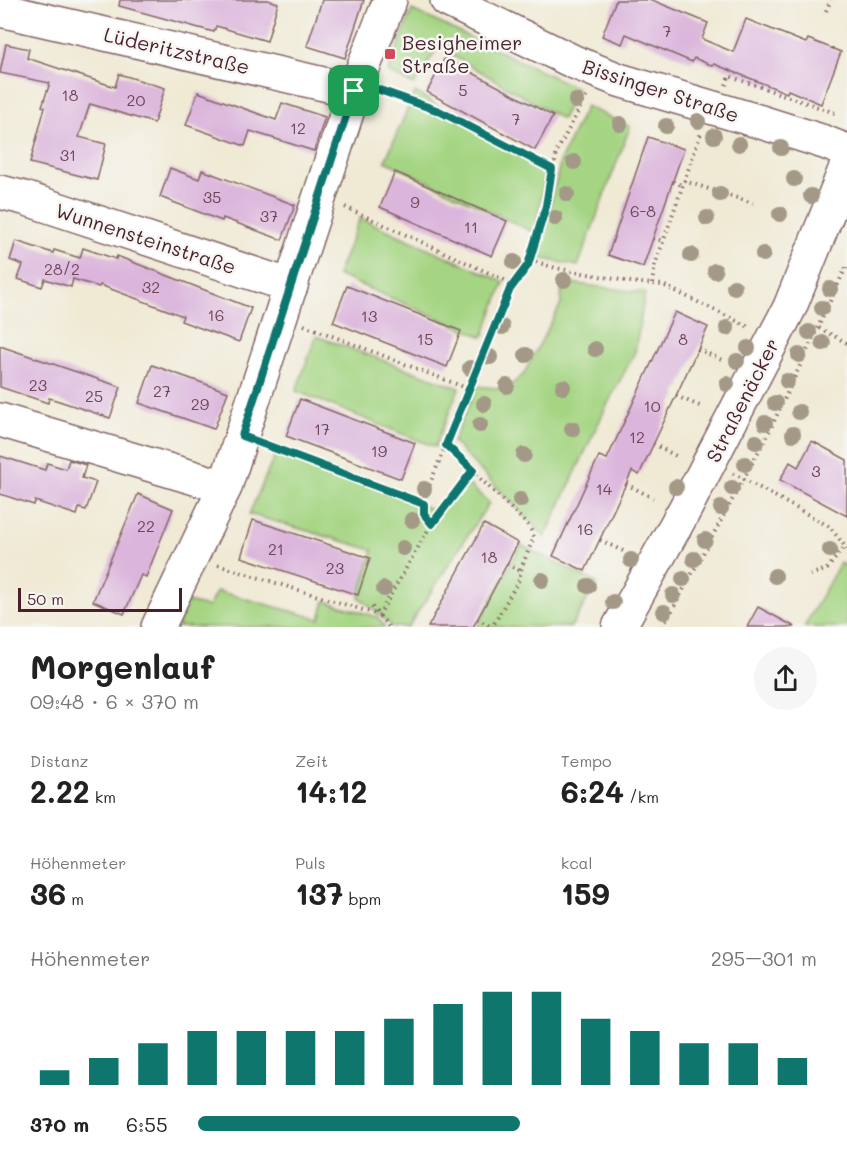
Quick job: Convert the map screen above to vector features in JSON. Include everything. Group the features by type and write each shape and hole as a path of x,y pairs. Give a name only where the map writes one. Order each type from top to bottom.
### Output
{"street":[{"path":"158,627 225,487 356,87 390,0"},
{"name":"Bissinger Straße","path":"447,0 619,80 824,141 847,151"},
{"name":"Lüderitzstraße","path":"0,10 356,87"},
{"name":"Straßenäcker","path":"619,627 685,509 794,297 847,165"},
{"name":"Wunnensteinstraße","path":"0,192 291,286"},
{"path":"0,420 225,487"}],"path":[{"path":"826,11 831,0"},
{"path":"356,87 439,111 552,169"},
{"path":"432,524 424,514 427,491 513,284 524,273 530,260 546,206 552,169 561,140 588,93"},
{"path":"652,284 653,272 663,241 710,106"},
{"path":"672,182 753,203"},
{"path":"320,196 513,284"},
{"path":"653,238 663,241"},
{"path":"530,260 556,268 637,283 663,285 772,339"},
{"path":"663,627 744,479 819,328 847,265"},
{"path":"281,316 469,389"},
{"path":"819,328 847,343"},
{"path":"698,349 724,361"},
{"path":"676,396 702,407"},
{"path":"242,436 424,504"},
{"path":"653,444 676,456"},
{"path":"446,445 533,532 532,543 523,561 519,580 492,627 477,619"},
{"path":"379,615 432,524 473,470"},
{"path":"732,472 830,527 846,548 827,569 810,575"},
{"path":"626,484 653,498"},
{"path":"600,540 623,551"},
{"path":"191,557 379,615"},
{"path":"507,564 521,572"},
{"path":"372,607 389,627"}],"green space":[{"path":"412,10 577,88 562,119 438,47 414,85 388,72"},
{"path":"415,92 546,172 535,233 385,161"},
{"path":"586,106 630,127 578,266 539,258 561,159"},
{"path":"360,218 504,282 483,337 337,275"},
{"path":"562,282 645,293 635,352 607,405 545,537 453,442 477,386 506,389 523,375 561,304"},
{"path":"316,336 459,388 435,447 296,391"},
{"path":"277,451 431,509 468,484 489,503 408,627 393,627 359,597 373,550 249,514"},
{"path":"521,545 597,583 571,627 477,627"},
{"path":"840,563 847,567 847,627 804,627"},
{"path":"217,591 320,619 325,601 377,617 385,627 178,627 187,602 208,607"}],"building":[{"path":"120,0 268,0 278,3 267,41 216,26 214,32 119,6"},
{"path":"322,0 364,0 345,58 307,46"},
{"path":"616,0 652,0 708,23 702,39 733,52 746,19 806,43 808,39 841,52 821,104 714,64 713,66 694,58 692,62 626,34 622,44 602,36"},
{"path":"6,44 29,49 27,58 115,87 119,74 165,88 154,123 90,104 79,137 106,144 97,180 30,163 45,107 42,106 50,83 0,73"},
{"path":"445,58 553,116 535,150 427,92"},
{"path":"198,92 276,120 282,103 325,117 314,151 250,131 245,146 186,125"},
{"path":"648,137 684,149 643,267 608,255"},
{"path":"170,168 199,179 202,170 295,205 282,240 223,218 222,221 160,197"},
{"path":"395,172 507,221 492,256 380,207"},
{"path":"16,241 53,253 54,250 80,258 83,248 116,259 117,256 251,308 239,342 181,321 183,316 100,285 99,287 73,279 71,287 45,279 42,287 18,279 23,265 10,260"},
{"path":"347,286 461,331 447,367 333,322"},
{"path":"675,312 708,327 639,475 632,471 585,571 553,556 599,456 607,459"},
{"path":"0,346 121,387 110,418 49,398 48,403 0,387"},
{"path":"152,365 228,392 214,429 139,403"},
{"path":"300,399 415,443 401,479 286,436"},
{"path":"812,441 847,460 847,516 780,480 790,462 798,467"},
{"path":"0,456 45,470 47,463 66,469 69,460 86,465 82,478 96,482 86,510 79,508 77,515 35,501 34,505 0,494"},
{"path":"138,494 173,509 146,577 141,575 124,614 93,601"},
{"path":"253,520 370,558 358,595 241,557"},
{"path":"484,524 518,543 489,598 473,627 428,627"},
{"path":"758,607 795,627 747,627"}],"place":[{"name":"Besigheimer Straße","path":"390,54"}],"route":[{"path":"357,82 439,111 552,169 546,206 528,265 510,289 446,445 473,470 432,524 424,514 424,504 242,436 354,91 357,82"}]}
